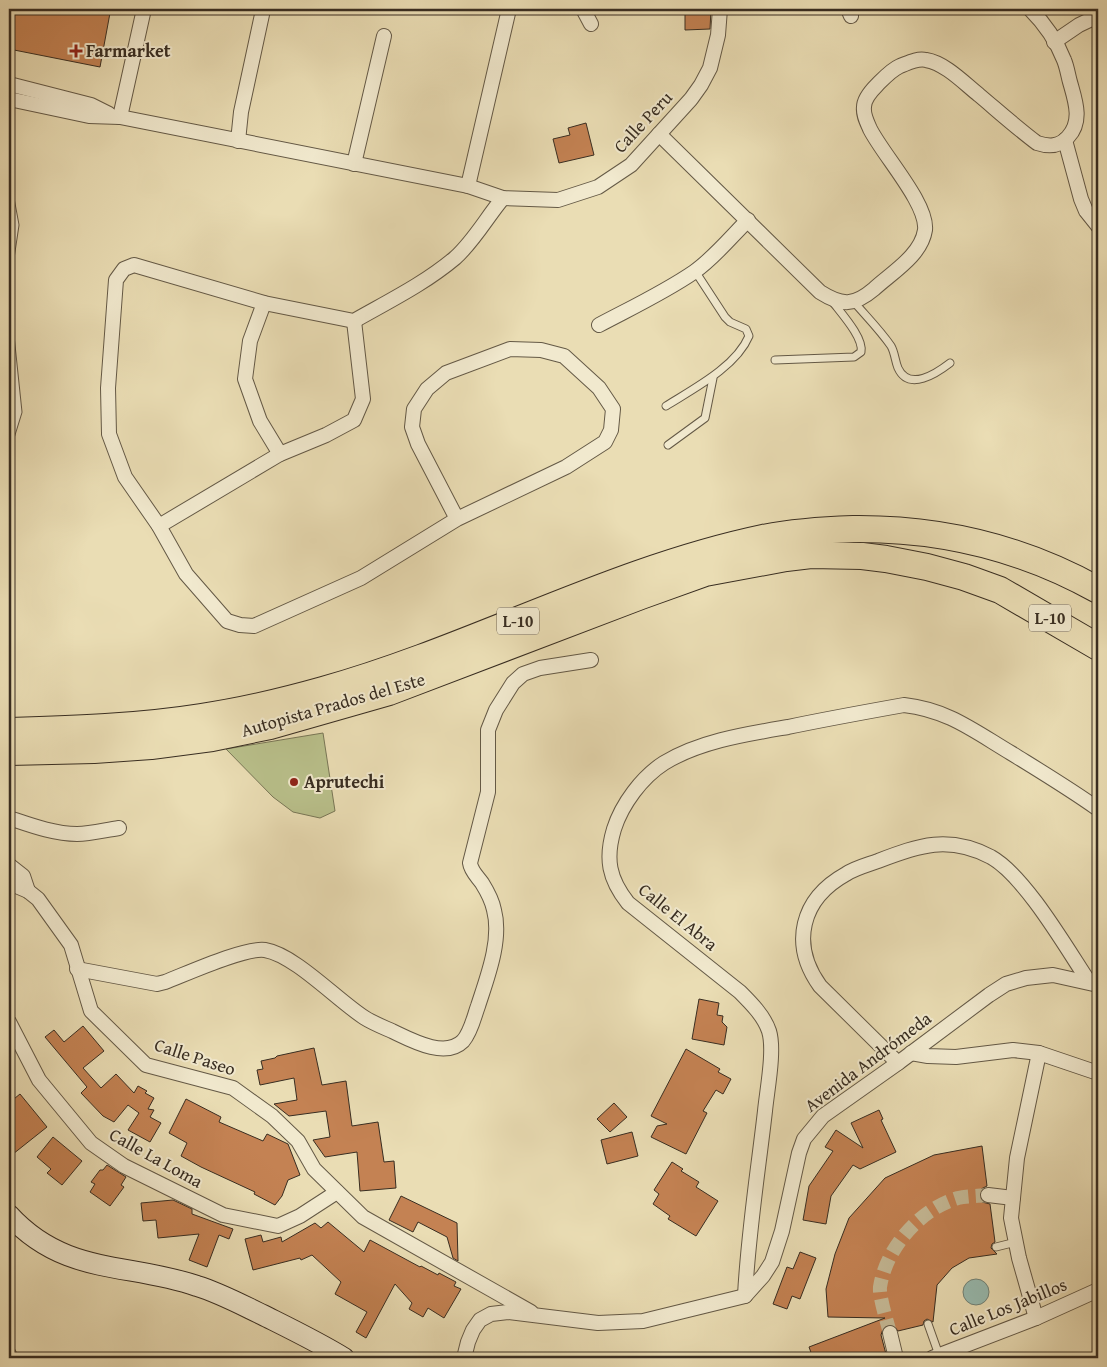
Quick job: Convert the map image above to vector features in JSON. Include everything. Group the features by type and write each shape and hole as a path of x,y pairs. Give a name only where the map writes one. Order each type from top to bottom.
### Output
{"highway":[{"name":"Autopista Prados del Este","path":"9,731 88,728 202,717 322,691 379,673 627,579 694,556 764,538 798,532 888,528 958,537 1024,556 1078,579 1098,590"},
{"name":"Autopista Prados del Este","path":"9,752 94,750 151,746 212,738 270,726 389,692 705,573 811,555 878,558 927,567 964,577 1000,590 1098,647"}],"street":[{"path":"117,117 144,9"},
{"path":"468,186 509,9"},
{"path":"583,9 591,24"},
{"name":"Calle Peru","path":"117,117 468,186 503,198 558,200 598,186 631,165 691,99 710,68 718,35 720,9"},
{"path":"659,134 820,292 842,303 854,302 866,296 913,254 922,242 925,229 924,215 917,202 883,150 865,118 864,107 867,97 884,77 912,61 925,59 951,71 1037,143 1054,146 1065,140 1072,133 1076,121 1077,108 1064,60 1042,21 1030,9"},
{"path":"238,141 241,112 263,10"},
{"path":"1054,42 1079,25 1098,16"},
{"path":"354,164 384,36"},
{"path":"9,84 91,105 117,117"},
{"path":"9,99 89,116 117,117"},
{"path":"1065,140 1081,199 1086,211 1098,226"},
{"path":"457,519 418,444 412,427 414,409 427,388 446,373 510,349 541,350 564,356 599,388 613,409 611,430 605,442 566,467 457,519 361,578 254,626 240,625 227,621 186,574 160,526 125,477 110,434 108,388 116,280 124,268 134,265 264,303 354,321 417,286 455,257 470,242 503,198"},
{"path":"599,325 670,287 695,271 748,220"},
{"path":"264,303 250,341 244,379 260,421 280,454"},
{"path":"160,526 280,454 326,435 354,420 362,399 354,321"},
{"path":"77,969 157,984 238,954 252,950 263,950 284,957 366,1019 424,1046 433,1048 454,1046 463,1042 469,1032 489,972 494,948 495,911 486,890 470,864 488,792 487,736 490,724 513,682 523,674 540,668 591,660"},
{"name":"Calle El Abra","path":"745,1296 767,1091 771,1047 769,1032 760,1016 740,992 628,903 619,892 609,864 609,846 617,819 629,799 645,778 664,763 697,748 751,734 904,705 924,707 958,721 1098,809"},
{"path":"9,818 51,830 75,834 119,828"},
{"path":"898,1063 820,986 812,975 803,953 806,918 813,904 823,891 847,873 917,846 934,844 953,845 976,851 992,858 1011,874 1035,902 1094,984"},
{"path":"9,865 23,876 28,891"},
{"name":"Calle Paseo","path":"9,883 28,891 38,898 70,945 91,1011 146,1065 233,1088 272,1116 298,1141 314,1170 363,1217 536,1315"},
{"name":"Avenida Andrómeda","path":"745,1296 763,1276 772,1262 782,1231 798,1153 804,1138 822,1116 898,1063 989,994 1006,984 1044,975 1062,976 1094,984"},
{"name":"Calle La Loma","path":"9,1022 38,1080 90,1143 124,1166 223,1215 278,1226 300,1216 337,1192"},
{"path":"911,1053 956,1057 1013,1050 1039,1053 1098,1073"},
{"path":"1036,1318 1011,1218 1017,1158 1039,1053"},
{"path":"988,1195 1013,1198"},
{"path":"9,1215 28,1233 58,1252 106,1267 178,1279 200,1286 294,1330 344,1358"},
{"name":"Calle Los Jabillos","path":"935,1357 1036,1318 1098,1290"},
{"path":"464,1358 468,1342 480,1320 491,1314 508,1312 598,1323 643,1321 745,1296"},
{"path":"1085,1296 1098,1300"},
{"path":"890,1333 896,1358"},
{"path":"9,1354 10,1358"}],"lane":[{"path":"9,193 15,225 9,265"},
{"path":"666,406 713,378 746,344 749,336 746,329 730,322 725,317 695,271"},
{"path":"775,360 854,357 861,352 862,346 858,338 831,299"},
{"path":"854,302 887,340 893,350 898,368 904,376 914,380 926,378 950,363"},
{"path":"9,326 18,412 9,441"},
{"path":"668,445 705,418 713,378"},
{"path":"996,1247 1016,1242"},
{"path":"928,1324 935,1357"}],"green space":[{"name":"Aprutechi","path":"323,733 335,811 320,818 293,812 273,797 226,749"}],"water":[{"path":"976,1279 985,1283 989,1292 985,1301 976,1305 967,1301 963,1292 967,1283"}],"building":[{"path":"9,9 89,9 110,13 100,67 9,49"},
{"path":"687,9 711,9 710,29 685,30 685,12 687,12"},
{"path":"586,123 594,155 559,163 553,139 570,135 568,128"},
{"path":"699,999 719,1003 717,1015 723,1016 722,1022 727,1027 724,1045 692,1039"},
{"path":"83,1026 104,1051 83,1068 101,1088 116,1074 134,1093 138,1086 154,1098 148,1109 154,1110 150,1117 161,1123 150,1142 128,1130 139,1113 128,1105 114,1122 103,1116 81,1093 87,1087 45,1037 54,1030 64,1042"},
{"path":"314,1048 322,1085 346,1081 352,1126 378,1122 384,1162 394,1161 396,1188 360,1191 357,1152 325,1157 313,1140 330,1137 326,1111 289,1116 274,1104 297,1100 294,1078 260,1085 257,1070 263,1069 261,1061"},
{"path":"686,1049 720,1069 718,1072 731,1079 723,1094 716,1090 703,1111 707,1113 686,1154 651,1137 657,1126 667,1124 651,1116"},
{"path":"20,1094 47,1127 13,1154 9,1149 9,1103"},
{"path":"186,1099 221,1117 219,1122 263,1141 267,1134 288,1144 300,1175 288,1180 282,1196 275,1205 254,1194 255,1192 181,1156 187,1143 169,1133"},
{"path":"614,1103 627,1117 610,1132 597,1119"},
{"path":"879,1110 883,1119 881,1120 896,1152 860,1169 853,1165 831,1196 826,1224 803,1220 809,1186 833,1151 825,1147 836,1130 863,1148 851,1123"},
{"path":"632,1132 638,1156 607,1164 601,1140"},
{"path":"53,1137 82,1161 62,1185 47,1173 51,1169 37,1157"},
{"path":"982,1146 987,1186 981,1189 979,1194 982,1202 990,1204 995,1242 991,1248 997,1254 969,1258 952,1268 937,1285 933,1322 927,1319 923,1325 898,1331 893,1325 884,1326 881,1335 887,1358 864,1358 863,1355 854,1358 813,1358 809,1347 885,1318 828,1317 826,1289 835,1254 849,1218 885,1178 934,1155"},
{"path":"672,1162 683,1169 681,1171 699,1182 696,1187 718,1201 696,1236 668,1219 670,1216 653,1204 659,1194 654,1190"},
{"path":"107,1165 126,1177 121,1185 124,1187 110,1206 90,1192 95,1184 91,1182 100,1170 103,1170"},
{"path":"401,1196 457,1223 458,1261 453,1258 447,1237 418,1222 413,1232 389,1220"},
{"path":"173,1200 192,1209 192,1214 233,1229 229,1239 219,1235 207,1267 189,1260 199,1234 158,1238 156,1220 143,1221 141,1203"},
{"path":"328,1222 364,1252 370,1240 420,1267 438,1275 439,1273 456,1282 454,1286 461,1289 444,1318 428,1308 423,1317 409,1309 412,1303 395,1284 366,1338 356,1332 367,1312 335,1294 341,1282 312,1255 301,1260 300,1258 253,1270 245,1239 261,1235 263,1242 281,1237 282,1242 315,1223 321,1228"},
{"path":"800,1252 816,1258 800,1299 792,1296 787,1309 773,1304 787,1267 793,1269"}],"tunnel":[{"path":"890,1333 880,1287 889,1258 897,1245 918,1221 944,1203 958,1198 988,1195"}],"place":[{"name":"Farmarket","path":"76,51"},
{"name":"Aprutechi","path":"294,782"}]}
